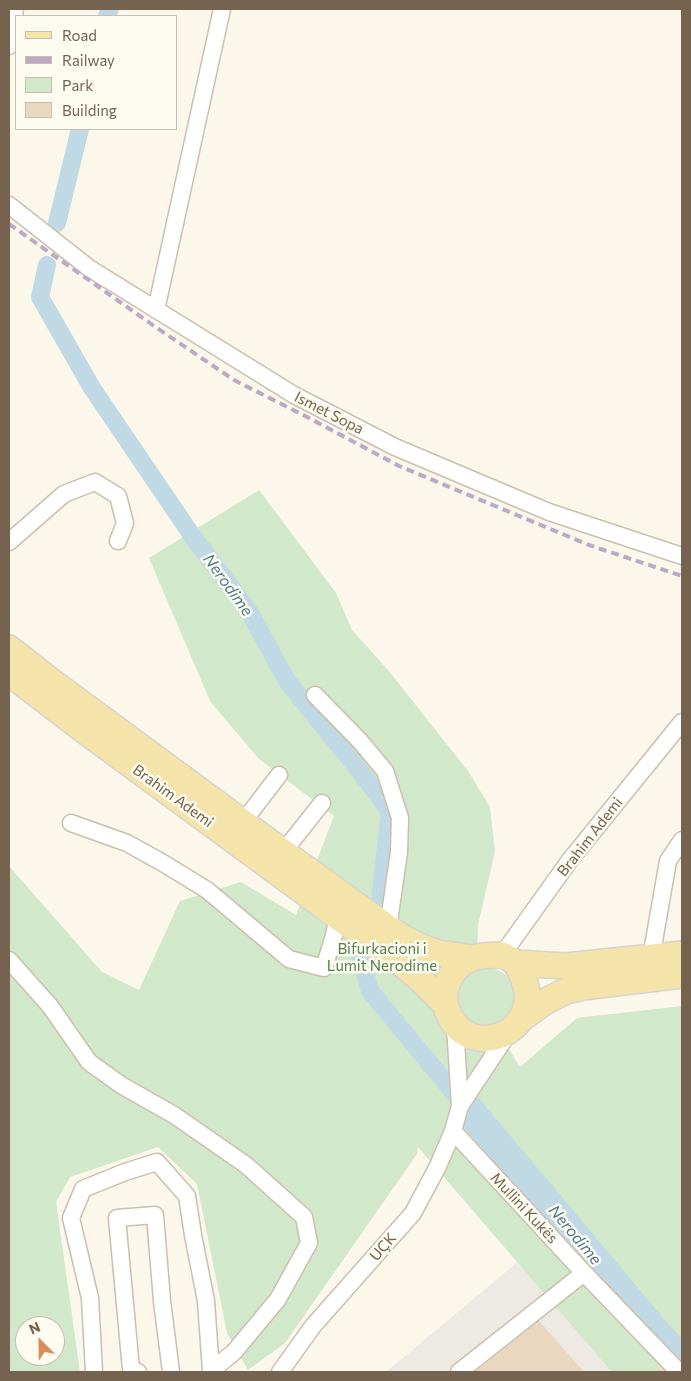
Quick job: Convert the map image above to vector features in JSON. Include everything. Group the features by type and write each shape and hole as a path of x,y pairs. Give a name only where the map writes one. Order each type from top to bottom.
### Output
{"main road":[{"name":"Brahim Ademi","path":"9,648 282,852 388,928 421,947 439,953 472,958 482,956 566,966 682,954"},
{"name":"Brahim Ademi","path":"9,673 402,964 421,980 463,1031 472,1036 481,1038 501,1036 546,1001 566,991 583,986 682,975"},
{"path":"450,1014 445,992 448,981 462,963 472,958"},
{"path":"508,959 524,981 527,990 528,1001 525,1011 515,1026"}],"street":[{"path":"9,46 15,9"},
{"path":"156,310 222,9"},
{"name":"Ismet Sopa","path":"9,205 89,268 294,395 396,447 550,512 682,556"},
{"path":"9,542 64,494 95,482 118,496 125,523 118,541"},
{"path":"315,695 360,741 384,771 400,818 399,852 388,928"},
{"name":"Brahim Ademi","path":"508,959 570,860 682,722"},
{"path":"243,822 279,775"},
{"path":"282,852 322,803"},
{"path":"71,823 127,843 164,862 207,890 289,959 324,968 338,918"},
{"path":"651,958 668,861 682,840"},
{"path":"9,960 50,1006 89,1062 121,1085 174,1115 246,1165 304,1217 309,1243 278,1299 234,1352 211,1371 206,1301 187,1196 156,1162 83,1188 71,1218 90,1298 94,1372"},
{"name":"UÇK","path":"450,1014 460,1106"},
{"name":"UÇK","path":"280,1372 313,1326 413,1213 438,1166 453,1131 460,1106 515,1026"},
{"name":"Mullini Kukës","path":"453,1131 584,1273 679,1372"},
{"path":"138,1372 131,1369 117,1218 155,1215 162,1301 171,1372"},
{"path":"459,1372 584,1273"}],"shaded area":[{"path":"532,1250 636,1372 386,1372"}],"green space":[{"name":"Bifurkacioni i Lumit Nerodime","path":"259,490 336,593 352,630 388,670 468,771 490,807 495,852 478,925 477,969 490,968 501,972 509,979 514,988 515,998 512,1008 505,1017 494,1025 520,1067 577,1018 682,1006 682,1372 612,1372 418,1147 417,1154 285,1343 248,1370 227,1333 197,1184 158,1147 70,1177 56,1202 80,1372 9,1372 9,866 102,972 139,990 180,901 241,882 296,915 334,816 258,758 210,701 149,558"}],"building":[{"path":"539,1321 584,1372 475,1372 480,1368"}],"waterway":[{"name":"Nerodime","path":"107,15 110,9"},
{"name":"Nerodime","path":"57,223 80,130"},
{"name":"Nerodime","path":"47,265 40,297 92,388 191,534 250,613 287,681 359,770 390,812 379,908"},
{"name":"Nerodime","path":"359,952 370,991 456,1095"},
{"name":"Nerodime","path":"469,1110 657,1334 682,1360"}],"railway":[{"path":"9,224 234,380 399,466 589,545 682,576"}]}
